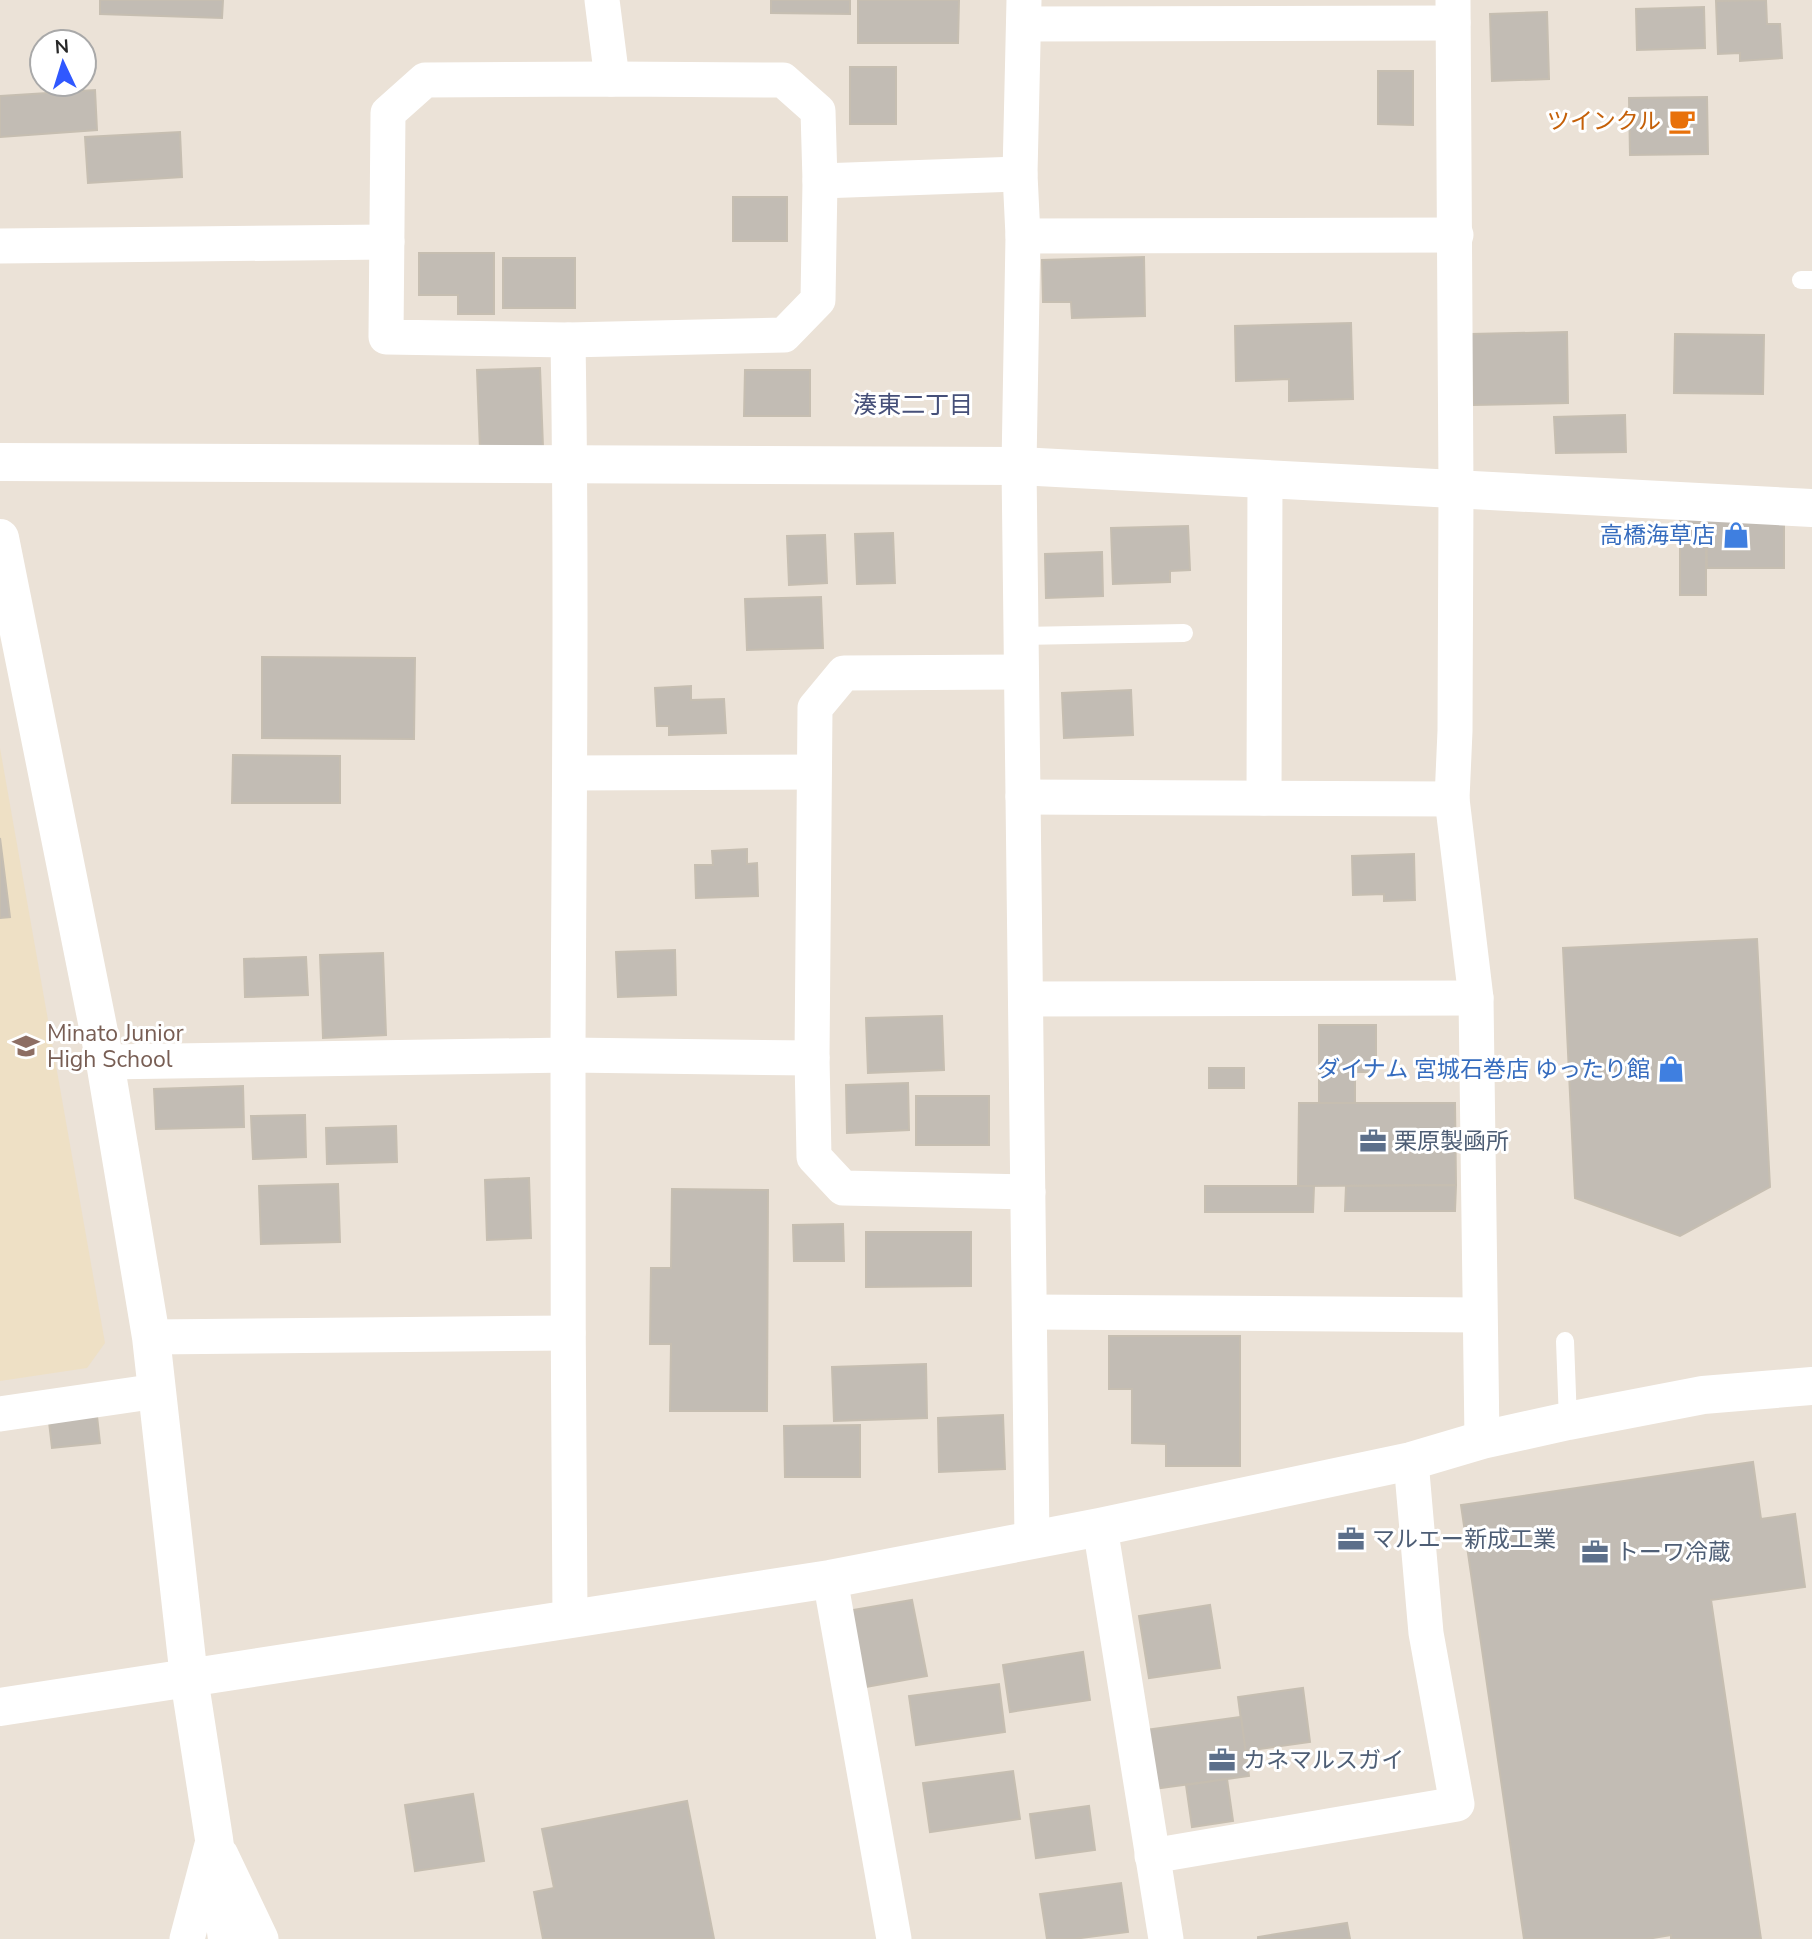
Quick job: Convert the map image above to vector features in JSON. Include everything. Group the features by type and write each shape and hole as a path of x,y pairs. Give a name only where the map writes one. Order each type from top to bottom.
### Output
{"street":[{"path":"603,0 612,79"},
{"path":"1032,1540 1018,466 1024,12 1453,11 1456,489 1455,731 1452,799 1476,998 1482,1440"},
{"path":"612,79 783,80 818,111 818,300 784,335 568,340 386,337 388,113 425,80 612,79"},
{"path":"820,181 1020,174"},
{"path":"1023,236 1456,235"},
{"path":"0,246 387,242"},
{"path":"568,340 570,1619"},
{"path":"0,462 1018,466 1812,508"},
{"path":"1264,798 1265,479"},
{"path":"0,538 105,1062 151,1337 189,1678 227,1939"},
{"path":"1021,673 844,673 815,708 812,1058 814,1157 843,1188 1028,1192"},
{"path":"570,773 814,772"},
{"path":"1023,797 1452,799"},
{"path":"1026,999 1476,998"},
{"path":"105,1062 568,1055 812,1058"},
{"path":"1030,1312 1479,1315"},
{"path":"151,1337 568,1334"},
{"path":"0,1707 830,1579 1100,1527 1411,1461 1482,1440 1568,1421 1703,1395 1812,1386"},
{"path":"0,1414 157,1391"},
{"path":"1152,1856 1457,1804 1426,1633 1411,1461"},
{"path":"1100,1527 1166,1939"},
{"path":"830,1579 894,1939"},
{"path":"187,1939 214,1839"},
{"path":"214,1839 261,1939"}],"lane":[{"path":"1021,636 1184,633"},
{"path":"1565,1341 1568,1421"}],"shaded area":[{"name":"Minato Junior High School","path":"0,748 105,1343 87,1368 0,1381"}],"building":[{"path":"100,0 223,0 222,18 100,14"},
{"path":"771,0 850,0 850,14 771,13"},
{"path":"858,0 959,0 958,43 858,43"},
{"path":"1766,0 1767,24 1780,24 1782,58 1740,61 1740,53 1718,54 1716,1"},
{"path":"1704,7 1705,48 1637,50 1636,9"},
{"path":"1547,12 1549,79 1492,81 1490,14"},
{"path":"850,67 896,67 896,124 850,124"},
{"path":"1378,71 1413,71 1413,125 1378,124"},
{"path":"28,94 28,98 95,98 97,130 0,137 0,96"},
{"path":"1707,97 1708,154 1630,155 1629,98"},
{"path":"180,132 182,177 88,183 85,137"},
{"path":"733,197 787,197 787,241 733,241"},
{"path":"419,253 494,253 494,314 458,314 458,295 419,295"},
{"path":"1144,257 1145,316 1072,318 1071,302 1043,302 1042,260"},
{"path":"503,258 575,258 575,308 503,308"},
{"path":"1351,323 1353,399 1289,401 1289,379 1236,381 1235,326"},
{"path":"1567,332 1568,403 1473,405 1471,334"},
{"path":"1675,334 1764,335 1763,394 1674,393"},
{"path":"540,368 543,447 480,450 477,370"},
{"path":"745,370 810,370 810,416 744,416"},
{"path":"1625,415 1626,452 1556,453 1554,417"},
{"path":"1680,514 1706,515 1706,595 1680,595"},
{"path":"1784,514 1784,568 1707,568 1706,515"},
{"path":"1188,526 1190,570 1170,571 1170,582 1113,584 1111,528"},
{"path":"893,533 895,583 857,584 855,534"},
{"path":"825,535 827,583 789,585 787,536"},
{"path":"1102,552 1103,596 1046,598 1045,554"},
{"path":"821,597 823,648 747,650 745,599"},
{"path":"262,657 415,658 414,739 262,738"},
{"path":"691,686 691,700 724,699 726,733 669,735 669,726 657,726 655,688"},
{"path":"1131,690 1133,735 1064,738 1062,693"},
{"path":"233,755 340,756 340,803 232,803"},
{"path":"0,838 10,917 0,918"},
{"path":"747,849 747,864 757,863 758,896 696,898 695,865 713,865 712,851"},
{"path":"1414,854 1415,900 1384,901 1384,894 1353,895 1352,856"},
{"path":"1757,939 1770,1187 1680,1236 1575,1198 1563,948"},
{"path":"675,950 676,995 618,997 616,952"},
{"path":"383,953 386,1035 323,1038 320,955"},
{"path":"306,957 308,995 245,997 244,959"},
{"path":"942,1016 944,1070 868,1073 866,1018"},
{"path":"1319,1025 1376,1025 1376,1072 1355,1072 1355,1103 1319,1103"},
{"path":"1209,1068 1244,1068 1244,1088 1209,1088"},
{"path":"908,1083 909,1130 847,1133 846,1085"},
{"path":"243,1086 244,1127 156,1129 154,1089"},
{"path":"916,1096 989,1096 989,1145 916,1145"},
{"path":"1299,1103 1455,1103 1456,1185 1298,1186"},
{"path":"305,1115 306,1157 253,1159 251,1116"},
{"path":"396,1126 397,1162 327,1164 326,1128"},
{"path":"529,1178 531,1238 487,1240 485,1180"},
{"path":"338,1184 340,1242 261,1244 259,1186"},
{"path":"1456,1185 1455,1211 1345,1211 1346,1186"},
{"path":"1205,1186 1314,1186 1313,1212 1205,1212"},
{"path":"672,1189 768,1190 767,1411 670,1411 671,1344 650,1344 651,1268 671,1268"},
{"path":"843,1224 844,1261 794,1261 793,1225"},
{"path":"866,1232 971,1232 971,1286 866,1287"},
{"path":"1109,1336 1240,1336 1240,1466 1166,1466 1166,1444 1132,1443 1132,1389 1109,1389"},
{"path":"926,1364 927,1418 834,1421 832,1367"},
{"path":"96,1407 100,1443 52,1448 48,1413"},
{"path":"1003,1415 1005,1469 939,1472 938,1418"},
{"path":"860,1425 860,1477 785,1477 784,1426"},
{"path":"1753,1462 1761,1519 1795,1514 1805,1587 1711,1600 1761,1939 1671,1939 1671,1935 1647,1939 1524,1939 1461,1505"},
{"path":"912,1600 927,1676 860,1688 847,1611"},
{"path":"1210,1605 1220,1668 1149,1678 1139,1616"},
{"path":"1083,1652 1090,1700 1010,1712 1003,1665"},
{"path":"999,1684 1005,1732 916,1745 909,1696"},
{"path":"1303,1688 1310,1742 1245,1751 1238,1697"},
{"path":"1241,1717 1249,1776 1153,1789 1145,1730"},
{"path":"1013,1771 1020,1819 930,1832 923,1783"},
{"path":"1227,1779 1233,1821 1192,1827 1186,1785"},
{"path":"473,1794 484,1861 415,1871 405,1805"},
{"path":"687,1801 714,1939 543,1939 534,1892 554,1888 542,1829"},
{"path":"1089,1806 1095,1850 1036,1858 1030,1814"},
{"path":"1121,1883 1128,1932 1073,1939 1047,1939 1040,1894"},
{"path":"1347,1923 1350,1939 1258,1939 1258,1937"}],"place":[{"name":"ツインクル","path":"1682,121"},
{"name":"高橋海草店","path":"1736,535"},
{"name":"Minato Junior High School","path":"26,1046"},
{"name":"ダイナム 宮城石巻店 ゆったり館","path":"1671,1069"},
{"name":"栗原製凾所","path":"1373,1141"},
{"name":"マルエー新成工業","path":"1351,1539"},
{"name":"トーワ冷蔵","path":"1595,1552"},
{"name":"カネマルスガイ","path":"1222,1760"}],"district":[{"name":"湊東二丁目","path":"913,405"}]}
